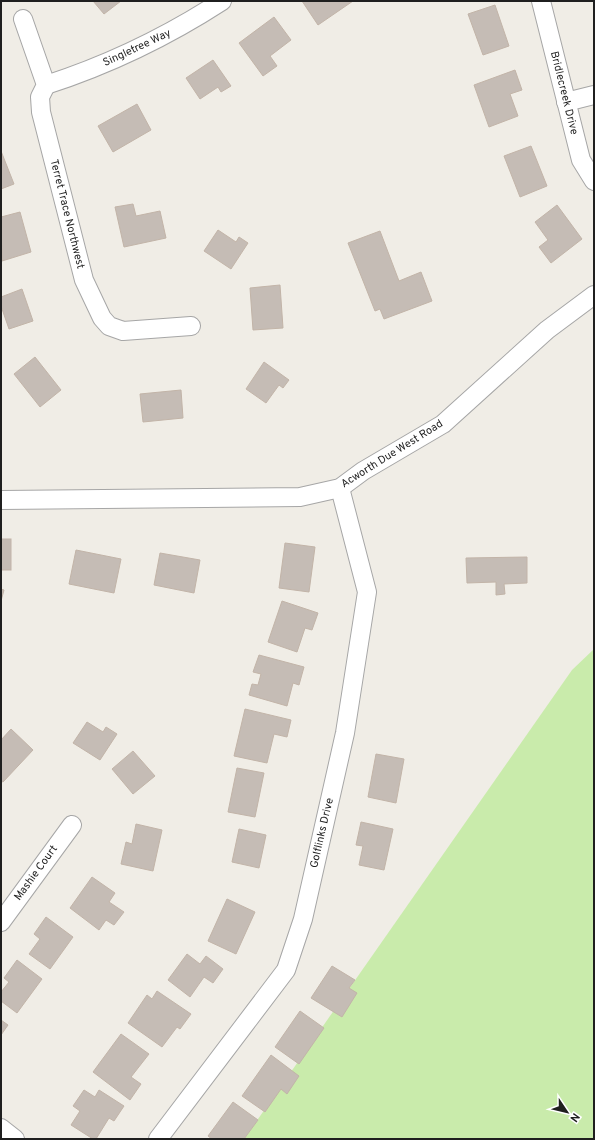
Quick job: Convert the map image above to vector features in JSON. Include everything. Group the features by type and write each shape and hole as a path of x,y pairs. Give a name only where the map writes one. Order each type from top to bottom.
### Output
{"street":[{"name":"Singletree Way","path":"46,85 68,78 148,44 185,25 222,1"},
{"name":"Bridlecreek Drive","path":"542,1 581,160 594,182"},
{"path":"23,19 46,85"},
{"name":"Terret Trace Northwest","path":"46,85 40,97 41,112 84,280 102,318 109,326 123,331 191,326"},
{"path":"566,102 594,95"},
{"name":"Acworth Due West Road","path":"1,500 300,497 340,488 363,471 443,424 548,330 594,295"},
{"name":"Golflinks Drive","path":"158,1139 286,970 303,919 345,733 367,592 340,488"},
{"name":"Mashie Court","path":"1,922 72,825"},
{"path":"1,1128 15,1139"}],"green space":[{"path":"594,649 594,1139 244,1139 572,670"}],"building":[{"path":"93,1 121,1 104,14"},
{"path":"302,1 353,1 318,25"},
{"path":"495,5 509,46 483,55 468,14"},
{"path":"274,17 291,40 270,56 277,66 263,76 239,43"},
{"path":"213,60 231,86 221,92 218,87 200,99 186,78"},
{"path":"515,70 522,90 510,94 518,116 489,127 474,85"},
{"path":"137,104 151,130 113,152 98,126"},
{"path":"531,146 547,186 520,197 504,156"},
{"path":"1,151 14,184 1,189"},
{"path":"133,204 136,216 160,211 166,238 124,247 115,207"},
{"path":"557,205 582,239 551,263 539,247 548,240 535,222"},
{"path":"20,212 31,252 2,261 1,217"},
{"path":"218,230 236,242 239,237 248,243 231,269 204,251"},
{"path":"380,231 399,281 421,272 432,301 384,319 380,309 375,311 348,243"},
{"path":"280,285 283,328 253,330 250,288"},
{"path":"22,289 33,321 9,329 1,306 1,297"},
{"path":"35,357 61,390 40,407 14,374"},
{"path":"264,362 289,380 283,388 279,385 266,403 246,389"},
{"path":"181,390 183,418 143,422 140,394"},
{"path":"1,539 11,539 11,570 1,570"},
{"path":"285,543 315,547 309,592 279,588"},
{"path":"76,550 121,559 114,593 69,584"},
{"path":"160,553 200,560 194,593 154,585"},
{"path":"527,557 527,583 504,584 505,594 496,595 496,582 467,583 466,558"},
{"path":"1,589 4,590 1,601"},
{"path":"282,601 318,613 312,630 305,628 297,652 268,642"},
{"path":"259,655 304,667 299,685 293,683 287,706 249,695 252,684 258,685 261,674 253,672"},
{"path":"245,709 291,720 287,737 274,734 267,763 234,756"},
{"path":"87,722 103,732 106,727 117,734 100,760 73,743"},
{"path":"11,729 33,750 3,782 1,781 1,740"},
{"path":"133,751 155,776 133,794 112,769"},
{"path":"376,754 404,759 396,803 368,797"},
{"path":"237,768 264,773 255,817 228,812"},
{"path":"361,822 393,829 384,870 359,865 363,846 356,845"},
{"path":"136,824 162,830 153,871 121,864 126,842 132,844"},
{"path":"239,829 266,835 259,868 232,862"},
{"path":"92,877 115,893 109,902 124,912 114,925 106,920 99,930 70,908"},
{"path":"227,899 255,912 236,954 208,941"},
{"path":"46,917 73,937 50,969 29,954 40,939 34,934"},
{"path":"187,954 200,964 206,956 223,969 213,983 204,977 190,997 168,980"},
{"path":"17,960 42,979 17,1013 1,1001 1,992 9,982 4,978"},
{"path":"332,966 355,980 349,988 357,993 342,1017 311,998"},
{"path":"157,991 191,1014 180,1029 177,1027 162,1047 128,1023 147,995 152,999"},
{"path":"300,1011 324,1028 299,1064 275,1047"},
{"path":"1,1020 8,1025 1,1035"},
{"path":"121,1034 149,1054 131,1077 141,1084 130,1100 93,1072"},
{"path":"271,1055 299,1076 287,1094 281,1089 265,1112 242,1096"},
{"path":"84,1090 95,1097 99,1090 124,1106 114,1121 109,1118 96,1139 93,1139 71,1125 80,1111 73,1106"},
{"path":"233,1102 258,1120 244,1139 212,1139 208,1136"}]}
